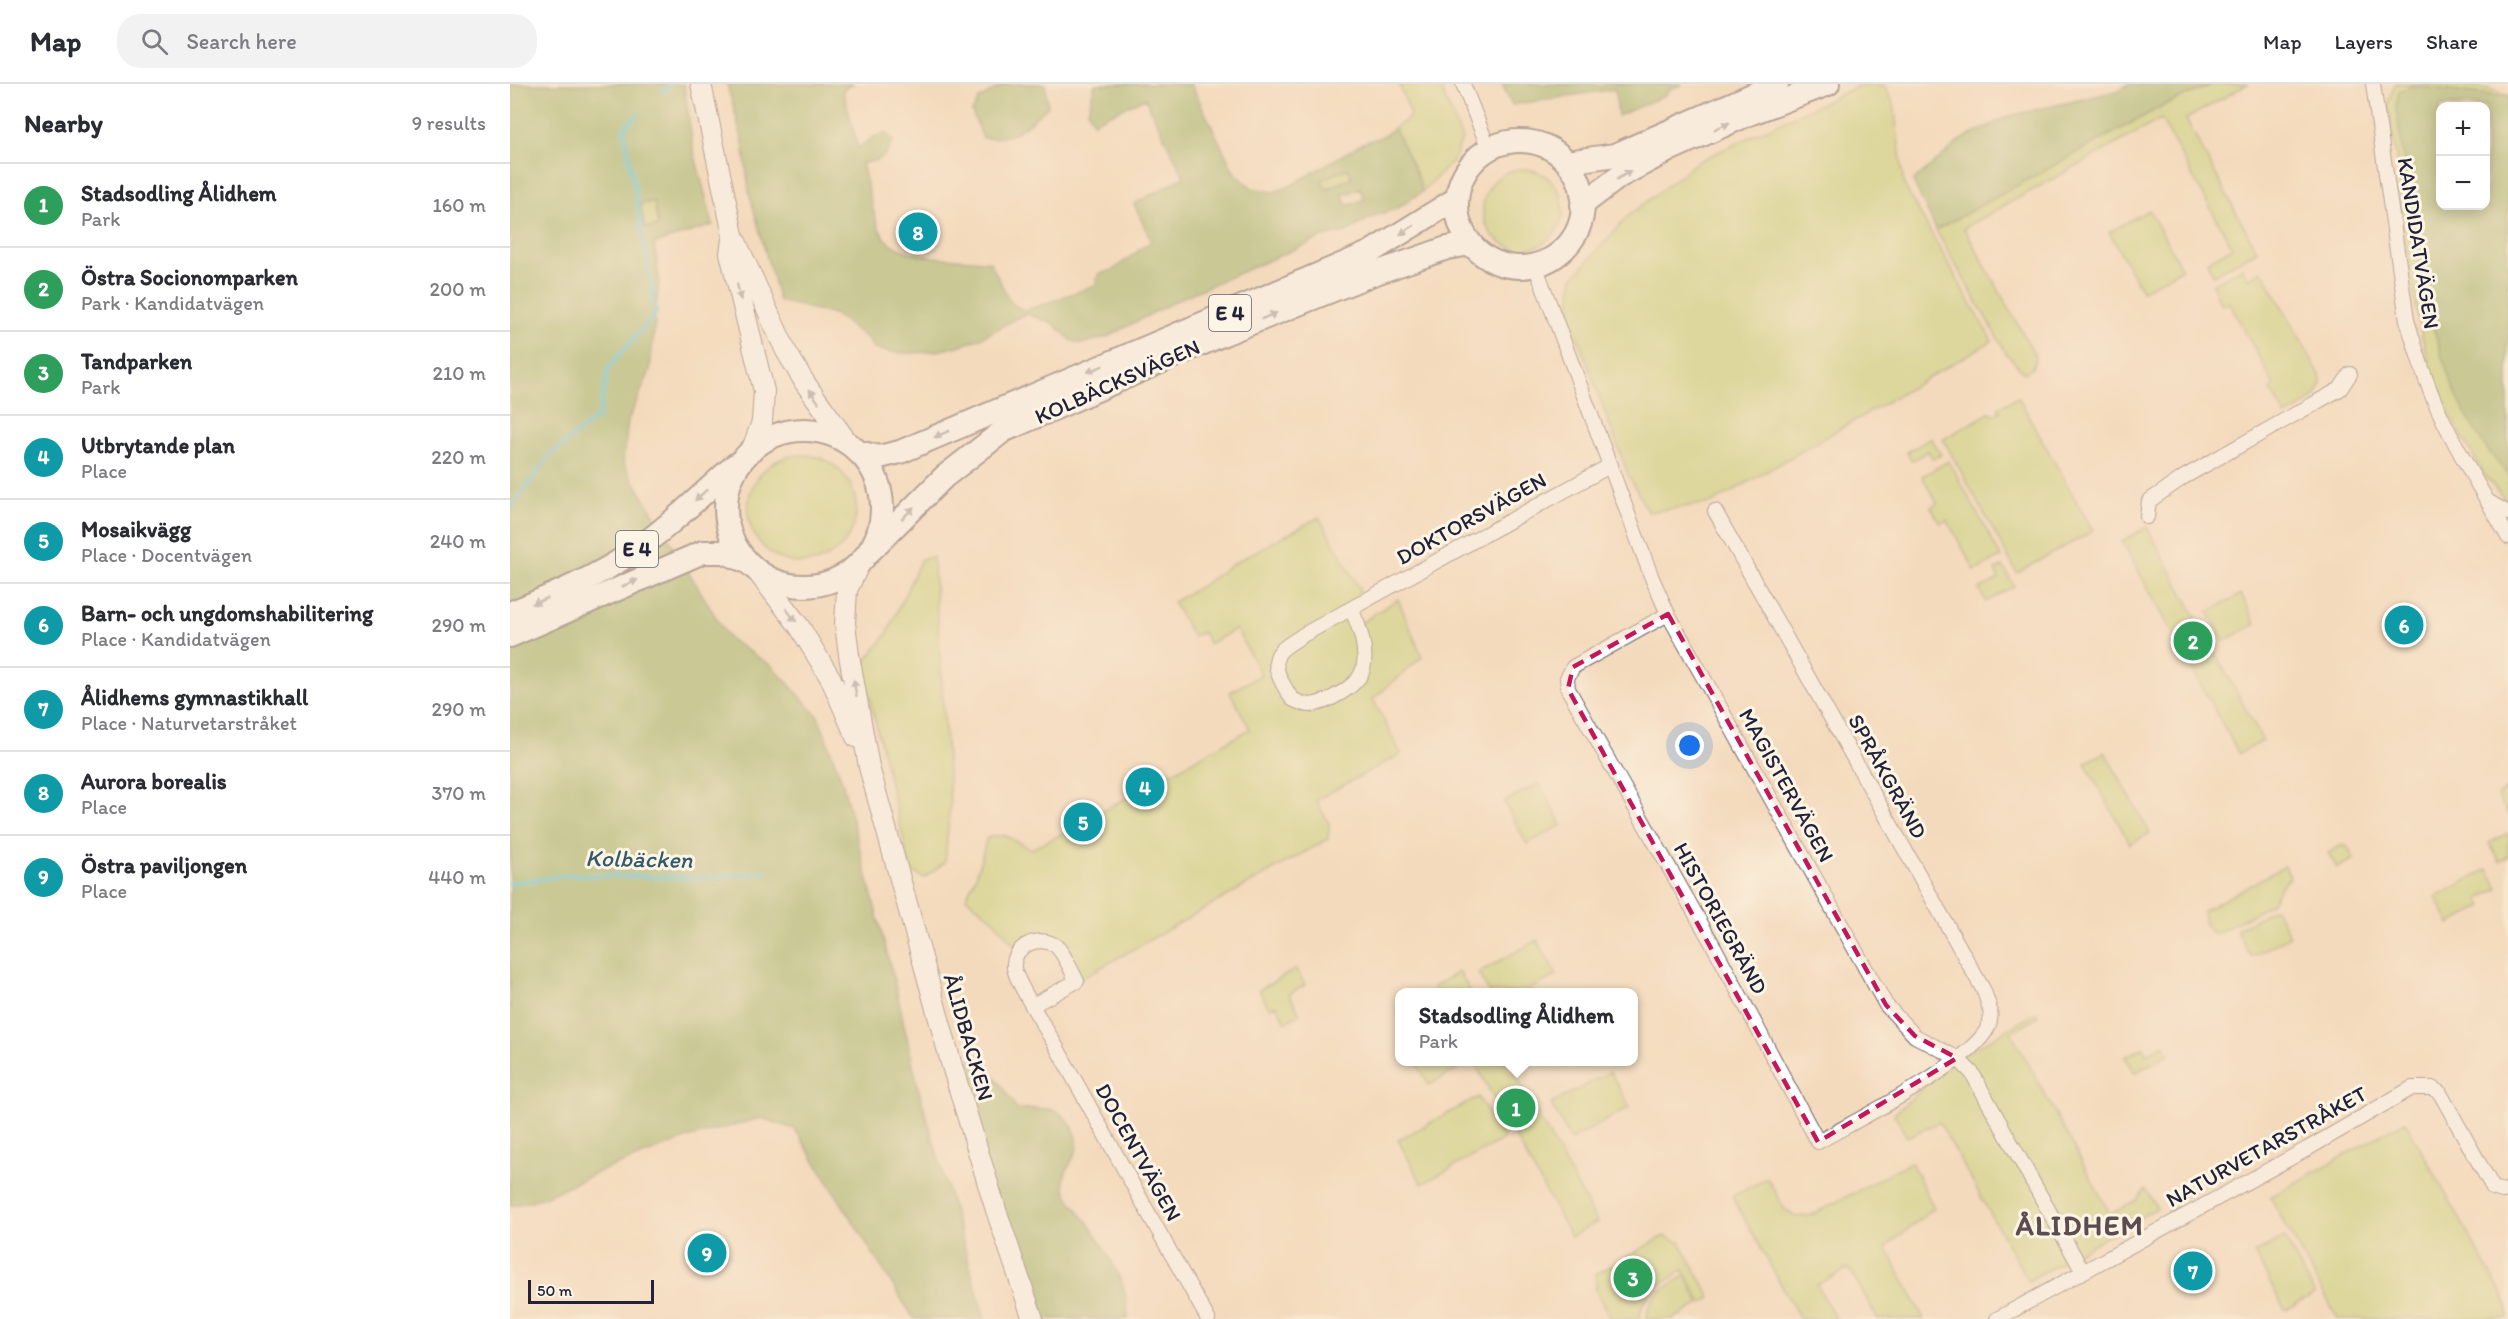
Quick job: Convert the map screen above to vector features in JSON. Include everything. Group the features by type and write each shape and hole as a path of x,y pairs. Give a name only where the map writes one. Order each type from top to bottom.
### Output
{"highway":[{"path":"1567,162 1615,155 1777,84"},
{"path":"1582,205 1620,176 1669,150 1749,114 1828,84"},
{"path":"1525,141 1548,147 1567,162 1578,179 1582,205 1580,221 1574,236 1563,250 1549,260 1535,265 1513,267 1497,262 1471,244 1460,224 1456,199 1467,168 1481,153 1504,142 1525,141"},
{"name":"KOLBÄCKSVÄGEN","path":"853,448 879,457 900,452 1369,253 1456,199"},
{"name":"KOLBÄCKSVÄGEN","path":"864,557 944,477 1003,431 1224,334 1447,248 1471,244"},
{"name":"E 4","path":"510,613 560,592 628,555 661,531 748,452 771,437 800,429 826,433 853,448"},
{"path":"853,448 875,477 882,508 878,531 864,557"},
{"path":"748,452 731,479 725,507 730,533 740,553 751,566"},
{"name":"E 4","path":"510,636 703,552 724,552 770,579 809,586 840,577 864,557"}],"main road":[{"path":"700,84 733,235 786,351 805,383 853,448"},
{"path":"733,235 730,253 764,391 762,422 748,452"},
{"name":"ÅLIDBACKEN","path":"864,557 847,590 846,623 849,655 869,767 952,1066 996,1210 1033,1319"},
{"name":"ÅLIDBACKEN","path":"751,566 799,626 831,679 869,767"}],"street":[{"path":"1462,84 1489,149"},
{"name":"KANDIDATVÄGEN","path":"2373,84 2408,320 2424,377 2437,408 2508,537"},
{"name":"MAGISTERVÄGEN","path":"1535,265 1652,578 1668,614 1886,1005 1915,1036 1958,1058 1981,1086 2084,1272"},
{"path":"2147,517 2149,501 2184,477 2340,389 2350,374"},
{"name":"DOKTORSVÄGEN","path":"1351,609 1358,624 1364,657 1360,676 1345,689 1320,702 1309,705 1292,699 1276,663 1279,653 1303,635 1611,465"},
{"path":"2488,501 2508,513"},
{"name":"SPRÅKGRÄND","path":"1715,511 1984,991 1991,1012 1990,1024 1974,1046 1958,1058"},
{"name":"HISTORIEGRÄND","path":"1668,614 1573,667 1567,678 1568,689 1717,952 1818,1142 1941,1072 1958,1058"},
{"name":"DOCENTVÄGEN","path":"1033,1005 1077,981 1059,948 1043,941 1027,944 1015,957 1016,975 1208,1319"},
{"name":"NATURVETARSTRÅKET","path":"1997,1319 2412,1088 2432,1088 2439,1093 2493,1188 2508,1190"}],"highlighted area":[{"path":"1668,614 1886,1005 1915,1036 1957,1058 1818,1142 1568,689 1573,667"}],"green space":[{"path":"510,84 684,84 693,148 713,225 654,244 659,278 650,371 628,421 623,463 729,639 771,665 818,716 842,781 895,984 918,1087 985,1319 914,1319 795,1129 761,1118 690,1137 596,1173 542,1198 510,1206","holes":["654,202 658,226 645,228 640,204"]},
{"path":"727,84 853,84 843,90 858,148 872,138 885,133 893,140 882,158 862,163 873,210 882,234 902,250 916,254 990,262 1011,303 1025,311 1096,285 1098,274 1113,270 1151,241 1134,204 1184,177 1145,98 1093,122 1088,111 1095,84 1191,84 1234,172 1252,188 1274,192 1290,186 1363,143 1384,136 1394,128 1418,177 1422,192 1396,209 1376,215 1346,232 1323,237 1181,298 1107,337 1081,344 1071,340 1053,323 1026,314 978,339 959,346 935,351 898,352 874,349 868,339 834,314 779,301 749,192 743,142","holes":["1348,168 1352,178 1326,189 1322,180","1360,188 1364,199 1347,206 1343,195"]},
{"path":"1004,84 1045,84 1048,107 1026,126 1012,134 1004,137 983,138 972,112 979,99"},
{"path":"1399,84 1439,84 1462,139 1454,160 1422,192 1418,177 1394,128 1409,118 1410,112"},
{"path":"1502,84 1683,84 1668,90 1666,95 1618,116 1615,89 1512,105"},
{"path":"1862,84 1883,84 1894,104 1904,185 1992,341 1712,503 1648,512 1627,472 1570,317 1572,279 1627,217 1697,162"},
{"path":"2129,84 2211,84 2162,106 1936,230 1913,181 1961,140 2009,116 2117,91"},
{"path":"2211,84 2248,84 2186,119 2257,251 2213,275 2207,262 2232,247 2161,119 1964,228 2036,357 2032,368 2024,373 2006,353 1936,230 2162,106"},
{"path":"2395,84 2470,84 2508,95 2508,97 2412,86 2396,107 2425,300 2447,369 2457,392 2480,437 2508,474 2508,503 2485,476 2451,417 2429,364 2419,324 2402,221 2400,183 2388,102"},
{"path":"2412,86 2508,97 2508,474 2480,438 2457,396 2440,350 2417,251 2396,107 2399,91"},
{"path":"1348,168 1352,177 1326,190 1322,180"},
{"path":"1515,169 1531,169 1552,180 1563,201 1563,217 1552,238 1531,249 1515,249 1501,243 1489,231 1483,217 1483,201 1489,187 1501,175"},
{"path":"654,201 658,226 645,228 640,204"},
{"path":"2149,210 2182,269 2142,291 2109,232"},
{"path":"2242,268 2248,279 2261,271 2265,276 2320,375 2321,383 2316,395 2305,405 2285,416 2271,390 2274,385 2229,302 2225,305 2220,303 2212,284"},
{"path":"2018,397 2093,531 2017,573 1943,439 1991,412 1993,415 2000,412 1998,408"},
{"path":"1931,438 1941,455 1933,459 1928,451 1912,461 1907,452"},
{"path":"802,455 823,459 840,471 852,488 856,509 852,530 840,547 823,559 802,563 781,559 764,547 752,530 748,509 752,488 764,471 781,459"},
{"path":"1949,461 2001,557 1975,571 1947,520 1940,523 1931,507 1937,503 1922,476"},
{"path":"1319,517 1360,590 1351,609 1359,624 1398,599 1422,657 1373,699 1401,754 1316,800 1329,824 1328,839 1077,981 1051,943 1019,951 991,917 966,898 976,876 987,838 1004,835 1031,849 1250,729 1230,692 1261,675 1236,629 1209,644 1203,632 1193,637 1173,602 1236,562"},
{"path":"2147,527 2263,741 2239,754 2122,541"},
{"path":"933,557 950,803 945,862 924,878 911,871 862,666 887,634 921,559"},
{"path":"2003,566 2014,586 1986,602 1979,589 1999,579 1995,570"},
{"path":"2241,594 2256,624 2224,641 2208,612"},
{"path":"2105,752 2150,833 2130,844 2085,763"},
{"path":"1539,783 1562,825 1527,844 1504,802"},
{"path":"2508,788 2508,815 2497,795"},
{"path":"2508,833 2508,857 2500,862 2489,843"},
{"path":"2340,846 2347,846 2354,859 2337,868 2328,853"},
{"path":"2285,866 2290,877 2281,886 2271,904 2217,933 2211,932 2205,924 2203,911"},
{"path":"2488,869 2498,888 2479,899 2483,906 2450,924 2436,897"},
{"path":"2275,908 2290,936 2251,957 2236,930"},
{"path":"1537,940 1557,975 1533,988 1487,988 1478,973"},
{"path":"1296,969 1305,985 1289,994 1300,1014 1286,1022 1276,1005 1269,1008 1259,990"},
{"path":"1459,972 1469,988 1434,988"},
{"path":"2036,1013 2038,1017 2011,1032 2110,1214 2137,1200 2145,1189 2157,1208 2028,1281 1939,1122 1907,1137 1894,1114 1957,1058"},
{"path":"2164,1044 2169,1054 2135,1073 2125,1057 2143,1047 2147,1054"},
{"path":"973,1059 985,1062 1017,1109 1051,1110 1068,1121 1077,1142 1076,1151 1064,1180 1065,1189 1072,1203 1097,1237 1118,1275 1125,1292 1128,1319 1033,1319 952,1066"},
{"path":"1418,1066 1456,1066 1458,1069 1429,1085"},
{"path":"1476,1066 1511,1066 1597,1222 1571,1237"},
{"path":"1610,1072 1630,1107 1571,1140 1551,1104"},
{"path":"1478,1097 1504,1139 1422,1184 1398,1140"},
{"path":"2405,1121 2508,1305 2508,1319 2338,1319 2270,1197"},
{"path":"1911,1162 1934,1208 1886,1247 1924,1319 1878,1319 1849,1268 1817,1285 1836,1319 1800,1319 1732,1196 1767,1178 1784,1208 1795,1217 1812,1215"},
{"path":"1664,1236 1680,1242 1711,1298 1702,1303 1684,1270 1654,1289 1644,1302 1640,1319 1611,1319 1596,1291 1596,1274"},
{"path":"2284,1237 2315,1294 2285,1310 2254,1253"},
{"path":"1685,1276 1700,1304 1673,1319 1647,1319 1654,1297"}],"waterway":[{"path":"662,92 671,84"},
{"path":"510,509 549,456 599,416 608,368 656,313 624,128 638,114"},
{"name":"Kolbäcken","path":"510,883 570,875 707,878 767,872"}],"place":[{"name":"Aurora borealis","path":"918,232"},
{"name":"Barn- och ungdomshabilitering","path":"2404,625"},
{"name":"Östra Socionomparken","path":"2193,641"},
{"name":"Utbrytande plan","path":"1145,787"},
{"name":"Mosaikvägg","path":"1083,822"},
{"name":"Stadsodling Ålidhem","path":"1516,1108"},
{"name":"Östra paviljongen","path":"707,1253"},
{"name":"Ålidhems gymnastikhall","path":"2193,1271"},
{"name":"Tandparken","path":"1633,1278"}],"district":[{"name":"ÅLIDHEM","path":"2080,1225"}]}
